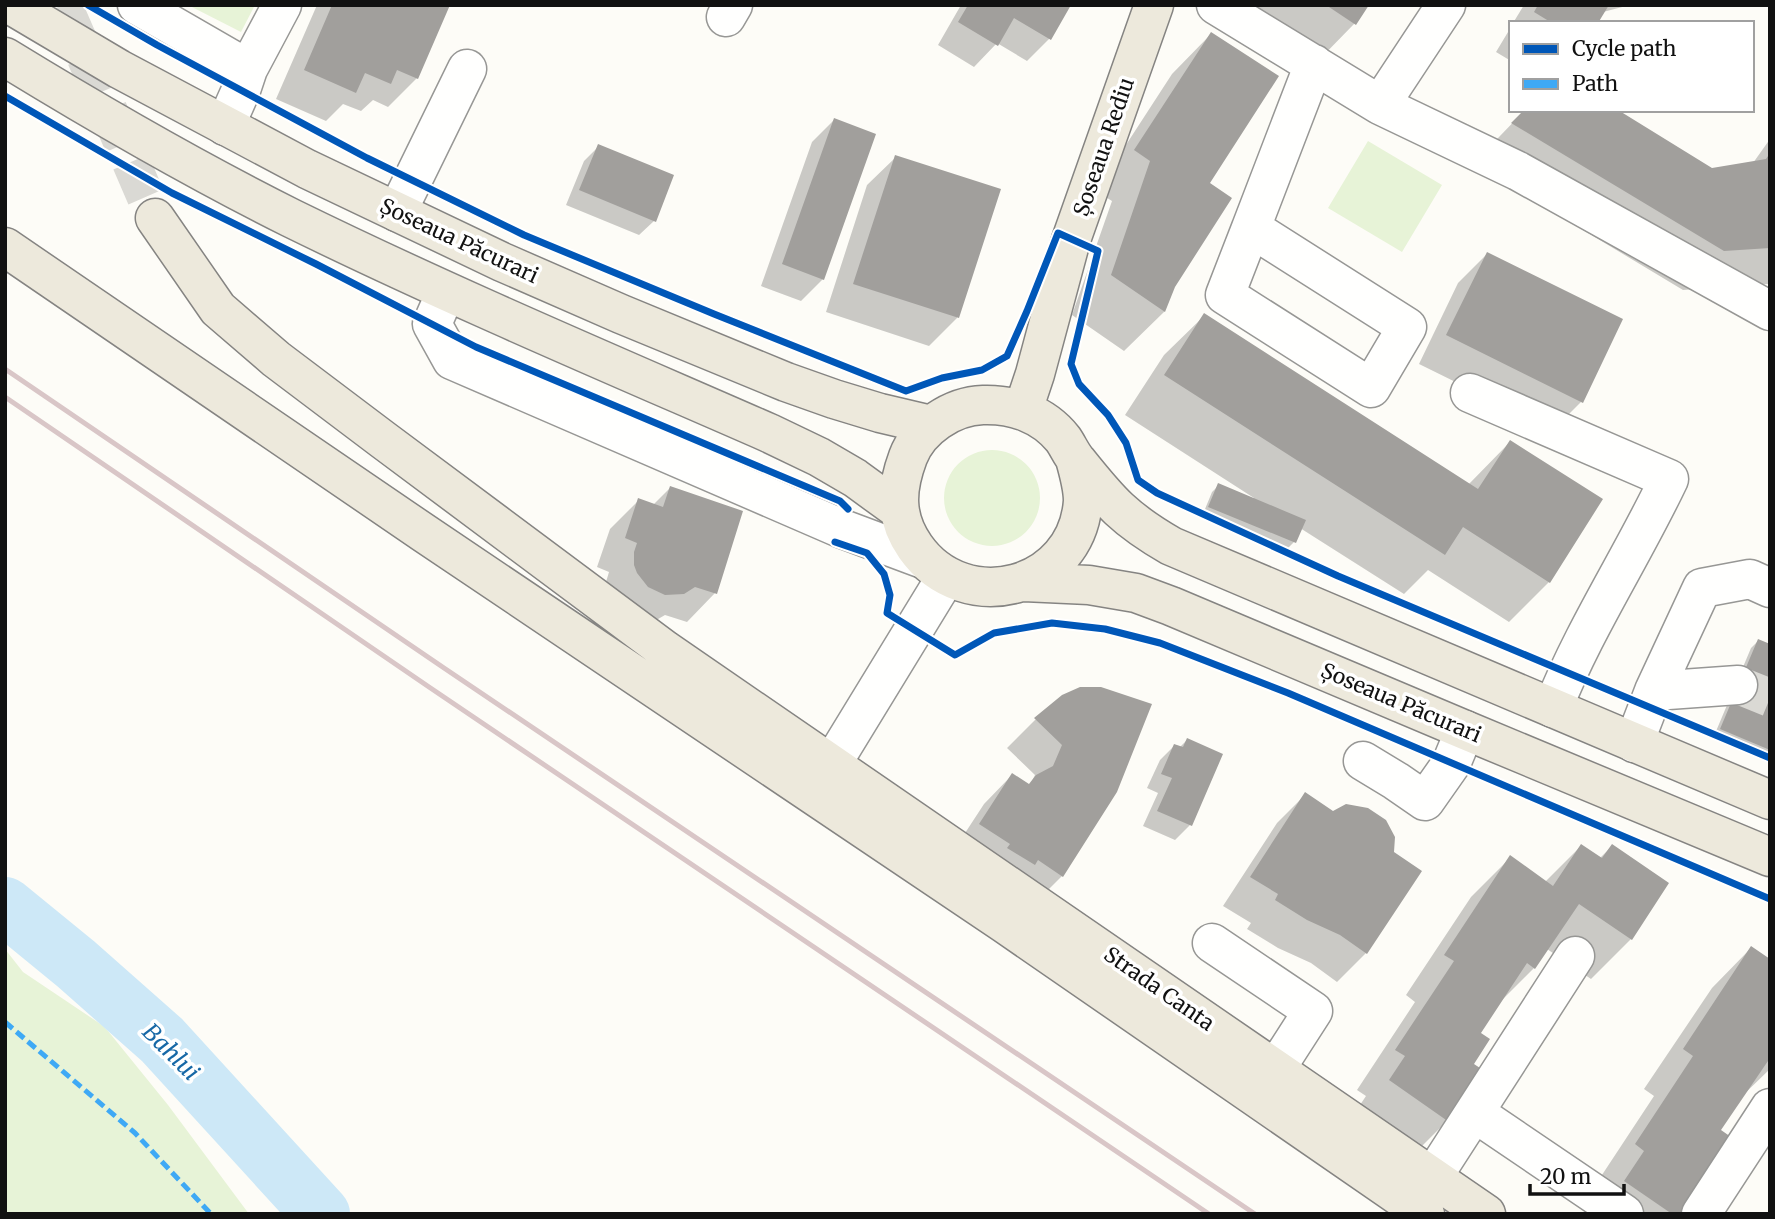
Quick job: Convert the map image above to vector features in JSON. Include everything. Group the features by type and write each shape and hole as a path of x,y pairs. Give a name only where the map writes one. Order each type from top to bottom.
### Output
{"main road":[{"name":"Șoseaua Rediu","path":"1023,410 1071,240 1154,5"},
{"name":"Șoseaua Păcurari","path":"23,8 119,69 225,126 307,169 513,267 786,382 880,414 931,425"},
{"path":"5,57 157,147 289,217 446,292 819,457 855,478 899,510"},
{"path":"156,218 218,309 276,359 665,650 822,780"},
{"path":"5,247 318,461 822,780"},
{"name":"Șoseaua Păcurari","path":"1075,459 1083,501 1079,522 1071,541 1059,558 1043,572 1024,582 985,588 965,584 934,568 907,536 899,510 900,479 911,449 931,425 952,412 975,405 1000,404 1023,410 1045,422 1062,439 1075,459 1118,508 1143,529 1171,546 1770,800"},
{"name":"Șoseaua Păcurari","path":"1024,582 1089,585 1136,593 1207,620 1770,857"},
{"name":"Strada Canta","path":"822,780 1137,974 1275,1070 1429,1196"},
{"name":"Strada Canta","path":"822,780 1051,956 1429,1196 1486,1214"}],"street":[{"path":"137,5 248,69"},
{"path":"225,126 248,69 282,5"},
{"path":"1216,5 1380,105 1518,171 1770,311"},
{"path":"1380,105 1446,5"},
{"path":"1251,228 1407,327 1371,387 1224,295 1314,64"},
{"path":"397,212 467,69"},
{"path":"446,292 432,324 453,360 934,568 822,780"},
{"path":"1470,393 1669,480 1647,527 1567,672 1553,708"},
{"path":"1634,743 1654,691 1702,588 1750,579 1770,588"},
{"path":"1654,691 1738,685"},
{"path":"1363,761 1425,801 1451,764 1465,730"},
{"path":"1212,943 1313,1011 1275,1070"},
{"path":"1429,1196 1475,1114 1575,956"},
{"path":"1701,1214 1770,1108"},
{"path":"1475,1114 1624,1214"}],"green space":[{"path":"188,5 255,5 241,32"},
{"path":"1368,141 1442,185 1402,252 1328,208"},
{"path":"992,450 1010,454 1026,464 1036,480 1040,498 1036,516 1026,532 1010,542 992,546 974,542 958,532 948,516 944,498 948,480 958,464 974,454"},
{"path":"5,949 23,972 108,1031 168,1105 249,1214 5,1214"}],"building":[{"path":"332,5 450,5 418,79 397,70 391,84 365,73 356,93 304,70"},
{"path":"968,5 1071,5 1051,40 1014,18 998,46 958,22"},
{"path":"1326,5 1369,5 1356,25"},
{"path":"1538,5 1609,5 1599,21 1549,21 1534,12"},
{"path":"1211,32 1279,76 1210,183 1232,198 1175,287 1165,312 1111,275 1150,161 1134,150"},
{"path":"1522,112 1621,112 1712,168 1766,159 1770,153 1770,248 1724,251 1511,123"},
{"path":"834,118 876,134 824,280 782,264"},
{"path":"598,144 674,175 656,222 579,190"},
{"path":"895,155 1001,189 959,318 853,284"},
{"path":"1487,252 1623,319 1583,403 1446,335"},
{"path":"1204,313 1478,489 1510,440 1603,499 1550,583 1463,527 1445,555 1164,375"},
{"path":"1218,483 1306,520 1296,543 1208,507"},
{"path":"670,486 743,511 717,594 695,587 684,594 665,595 648,587 637,573 634,552 637,543 625,538 638,498 663,507"},
{"path":"1758,639 1770,644 1770,750 1720,729"},
{"path":"1080,687 1101,687 1152,704 1117,792 1063,877 1038,860 1035,865 1007,848 1010,844 979,824 1012,773 1029,784 1036,775 1053,766 1062,745 1034,718 1062,695"},
{"path":"1187,738 1223,754 1192,826 1157,811 1172,778 1161,774 1174,744 1183,747"},
{"path":"1305,792 1333,811 1346,804 1368,808 1386,820 1395,837 1394,852 1422,871 1367,954 1340,935 1307,920 1275,900 1278,894 1250,877"},
{"path":"1581,844 1602,858 1612,844 1669,883 1632,940 1579,904 1535,969 1527,963 1481,1033 1490,1039 1474,1064 1483,1070 1449,1122 1389,1080 1405,1056 1395,1050 1454,961 1444,955 1510,855 1553,886"},
{"path":"1751,946 1770,959 1770,1058 1721,1130 1731,1137 1694,1214 1672,1214 1624,1181 1644,1151 1635,1144 1693,1056 1683,1049"}],"waterway":[{"name":"Bahlui","path":"5,906 162,1040 321,1214"}],"tunnel":[{"path":"63,5 155,218"},
{"path":"1738,685 1770,698"}],"railway":[{"path":"5,369 1255,1214"},
{"path":"5,397 1209,1214"}],"marked path":[{"path":"5,1022 135,1133 211,1214"}],"cycle path":[{"path":"88,5 367,158 524,235 906,391 942,378 982,370 1007,356 1058,233 1098,251 1071,364 1079,384 1108,415 1126,443 1138,480 1157,493 1338,576 1770,758"},
{"path":"5,96 172,193 476,347 840,501 848,509"},
{"path":"835,542 867,553 884,574 890,595 887,613 955,655 994,633 1052,623 1105,629 1160,643 1288,693 1770,899"}]}
